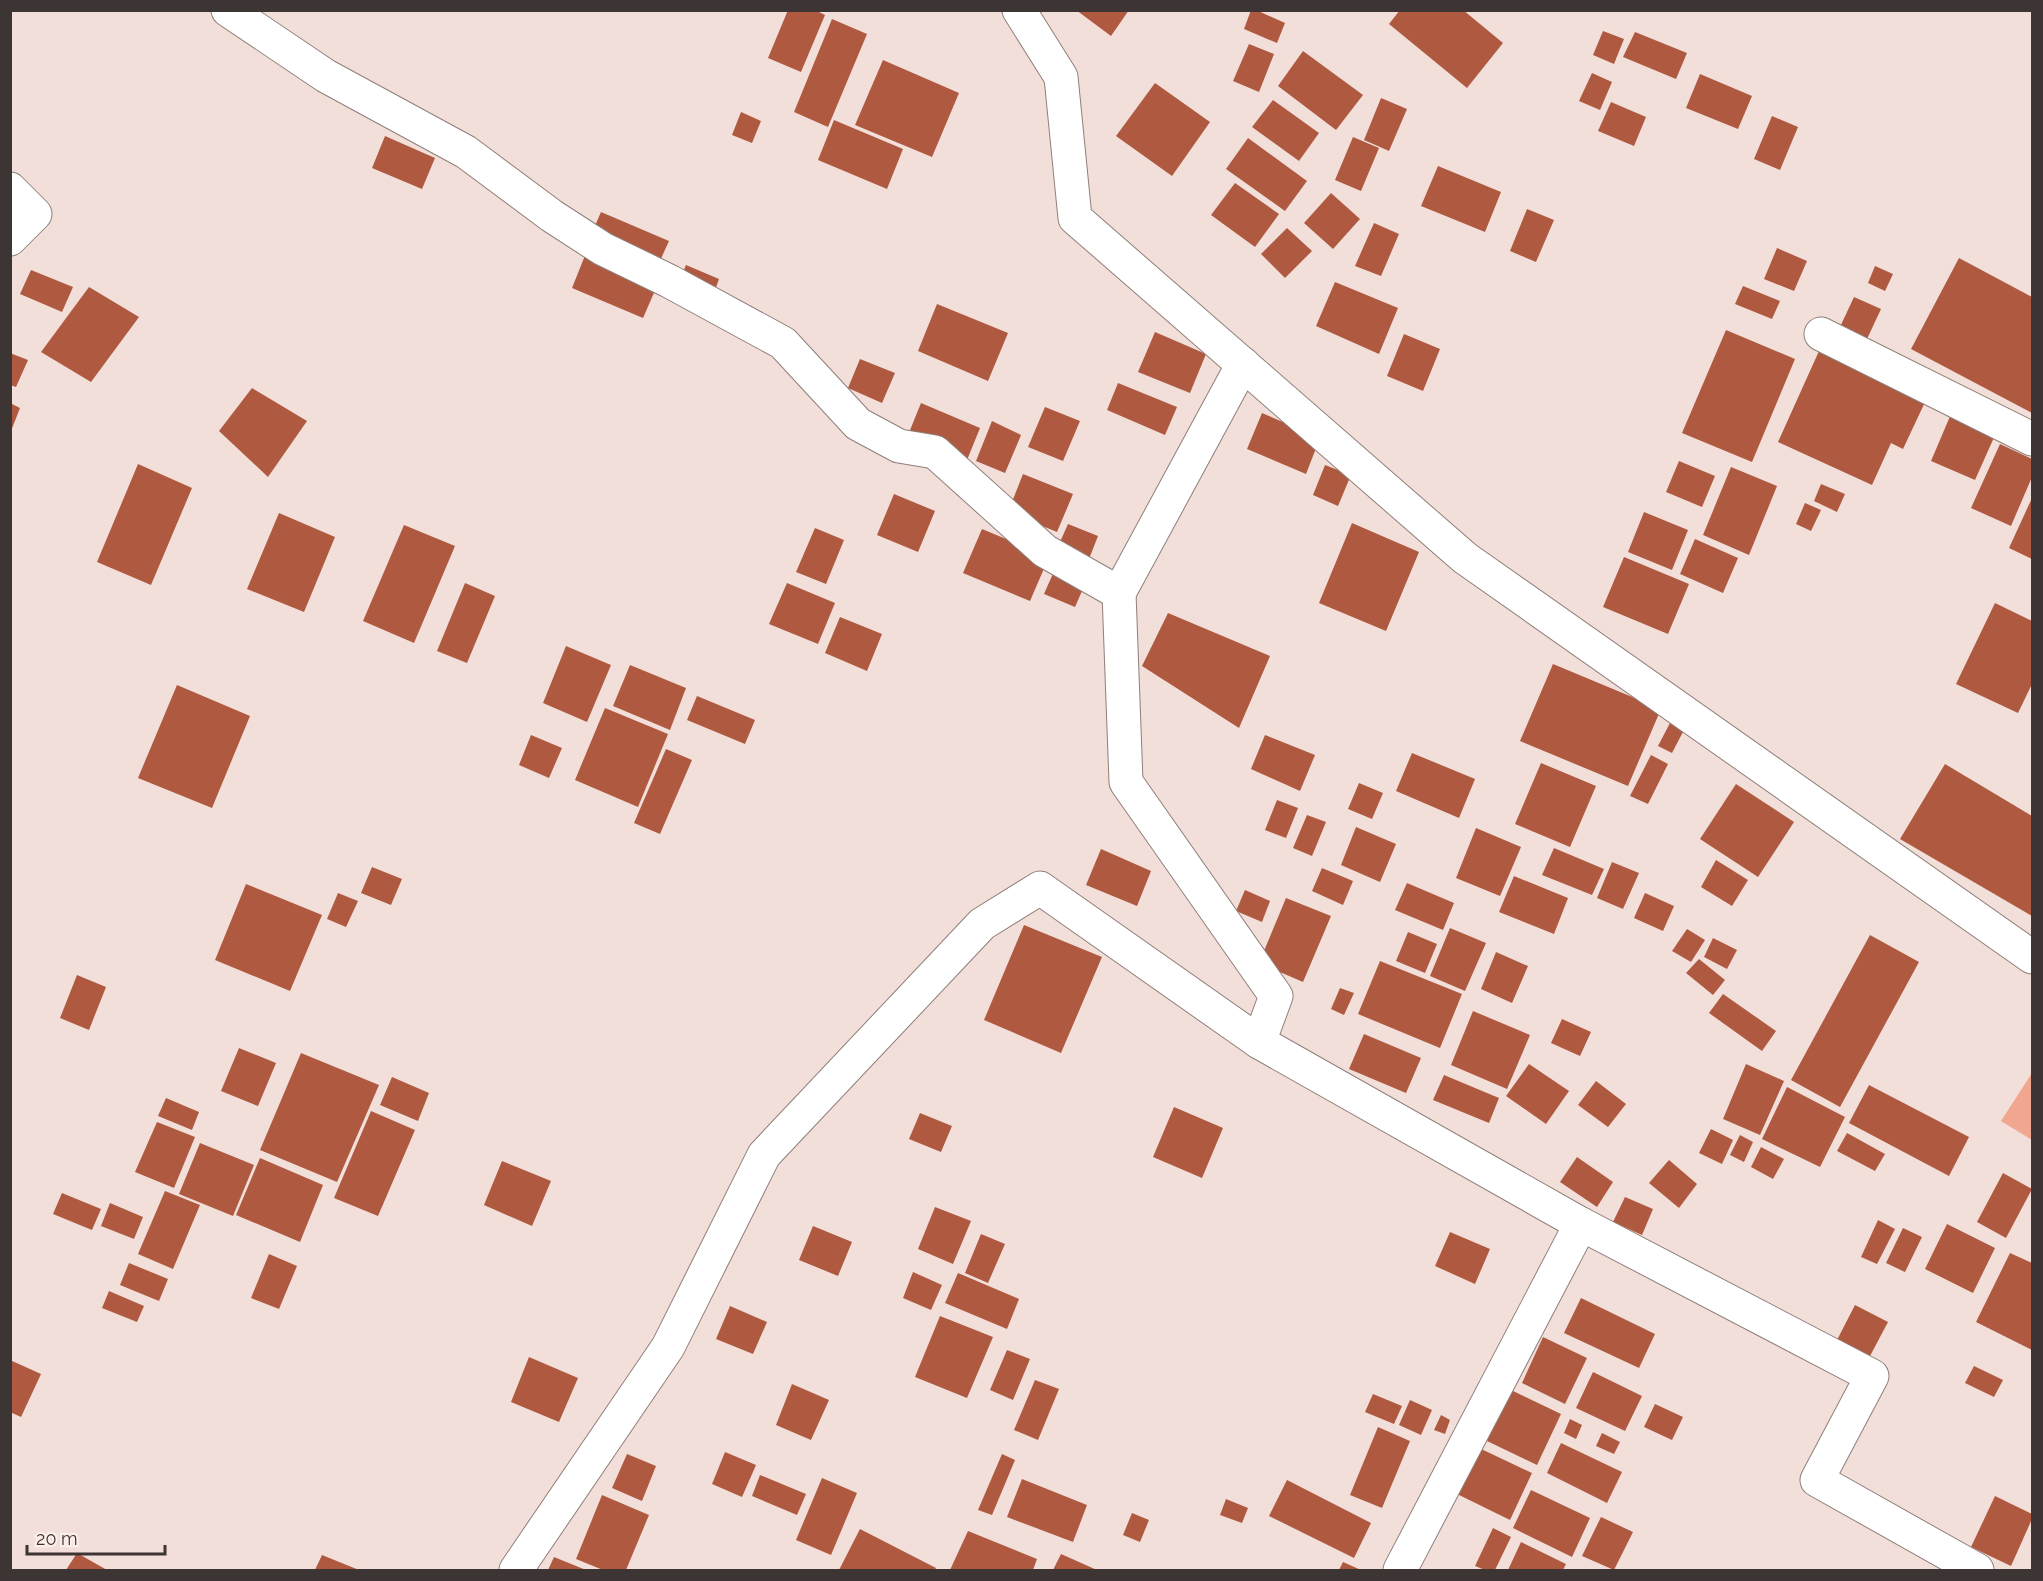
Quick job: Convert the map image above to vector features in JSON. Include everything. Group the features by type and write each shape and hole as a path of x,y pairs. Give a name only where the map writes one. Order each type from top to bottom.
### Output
{"street":[{"path":"228,10 326,76 466,152 552,216 603,249 669,281 783,343 858,424 899,446 935,452 1045,551 1119,592"},
{"path":"1019,10 1061,77 1075,218 1465,558 2032,957"},
{"path":"10,189 35,214 10,239"},
{"path":"1821,334 2032,440"},
{"path":"1243,364 1119,592 1126,782 1276,996 1259,1042"},
{"path":"516,1570 668,1347 764,1155 982,924 1040,888 1259,1042 1581,1224 1872,1376 1817,1480 1977,1570"},
{"path":"1400,1570 1581,1224"}],"shaded area":[{"path":"2032,1073 2032,1140 2001,1121"}],"building":[{"path":"788,10 815,10 825,15 801,72 768,58"},
{"path":"1076,10 1129,10 1111,36"},
{"path":"1251,10 1285,23 1277,43 1244,29"},
{"path":"1400,10 1463,10 1503,43 1467,88 1389,24"},
{"path":"832,19 867,34 828,127 794,112"},
{"path":"1603,31 1624,39 1614,64 1593,55"},
{"path":"1635,32 1687,53 1676,79 1623,57"},
{"path":"1249,44 1274,54 1259,92 1233,81"},
{"path":"1303,51 1363,95 1336,130 1278,86"},
{"path":"883,60 959,93 932,157 855,125"},
{"path":"1592,73 1612,82 1600,110 1579,101"},
{"path":"1700,74 1752,96 1738,129 1686,108"},
{"path":"1155,83 1210,122 1172,176 1116,136"},
{"path":"1381,98 1407,109 1389,151 1364,140"},
{"path":"1273,100 1319,133 1299,161 1252,127"},
{"path":"1611,102 1646,117 1634,146 1598,131"},
{"path":"741,112 761,121 752,143 732,135"},
{"path":"1772,116 1798,127 1780,170 1754,159"},
{"path":"834,120 903,149 887,189 818,160"},
{"path":"385,136 435,158 422,189 372,168"},
{"path":"1353,137 1379,148 1361,191 1335,180"},
{"path":"1248,138 1307,181 1285,211 1226,169"},
{"path":"1438,166 1501,192 1485,232 1421,206"},
{"path":"1235,183 1279,214 1255,247 1211,215"},
{"path":"1331,193 1360,219 1333,249 1304,223"},
{"path":"1527,209 1554,220 1536,262 1510,251"},
{"path":"601,212 669,241 659,263 591,235"},
{"path":"1374,223 1399,234 1381,276 1355,266"},
{"path":"1287,228 1312,251 1285,278 1261,254"},
{"path":"588,248 660,279 643,318 572,288"},
{"path":"1777,248 1807,261 1794,291 1764,279"},
{"path":"1959,258 2032,297 2032,413 1911,349"},
{"path":"686,265 719,279 713,296 679,282"},
{"path":"1875,266 1893,274 1885,291 1868,283"},
{"path":"31,270 73,287 62,312 20,294"},
{"path":"1335,282 1398,308 1379,354 1316,326"},
{"path":"1743,286 1780,301 1772,319 1735,304"},
{"path":"89,287 139,317 91,382 41,352"},
{"path":"1854,297 1881,309 1867,339 1840,327"},
{"path":"937,304 1008,333 988,381 918,351"},
{"path":"1726,330 1795,359 1752,462 1682,433"},
{"path":"1155,332 1206,354 1190,393 1138,372"},
{"path":"1404,334 1440,349 1423,391 1387,376"},
{"path":"1819,351 1926,400 1903,449 1891,443 1872,485 1778,442"},
{"path":"10,353 28,360 16,387 10,385"},
{"path":"860,359 895,373 882,403 848,388"},
{"path":"1118,383 1177,407 1165,435 1107,410"},
{"path":"252,388 307,421 268,477 219,431"},
{"path":"10,403 20,408 11,431 10,431"},
{"path":"921,403 980,428 967,460 908,435"},
{"path":"1045,407 1080,421 1063,461 1028,447"},
{"path":"1262,413 1320,438 1306,474 1247,449"},
{"path":"1951,414 1996,433 1975,480 1931,461"},
{"path":"992,421 1021,435 1005,473 976,461"},
{"path":"2000,444 2032,459 2032,477 2011,526 1971,508"},
{"path":"1679,461 1715,476 1702,507 1666,492"},
{"path":"138,464 192,488 151,585 97,562"},
{"path":"1325,465 1351,475 1338,506 1313,495"},
{"path":"1731,467 1777,486 1749,555 1703,535"},
{"path":"1023,474 1073,494 1057,532 1008,512"},
{"path":"1821,484 1845,494 1837,512 1814,501"},
{"path":"894,494 935,511 918,552 877,535"},
{"path":"2032,498 2032,559 2009,548"},
{"path":"1805,503 1821,510 1811,531 1796,524"},
{"path":"1644,512 1688,530 1672,570 1628,552"},
{"path":"279,513 335,537 304,612 247,589"},
{"path":"1352,523 1419,552 1386,631 1319,603"},
{"path":"1068,524 1098,536 1087,564 1056,551"},
{"path":"404,525 455,546 414,643 363,621"},
{"path":"815,528 844,540 826,584 796,572"},
{"path":"982,529 1049,557 1030,601 963,573"},
{"path":"1695,539 1738,558 1723,593 1680,574"},
{"path":"1624,557 1689,584 1668,634 1603,607"},
{"path":"1055,569 1086,582 1075,607 1044,594"},
{"path":"465,583 495,596 467,663 437,651"},
{"path":"787,583 835,603 818,644 769,624"},
{"path":"1995,603 2032,621 2032,684 2018,713 1956,684"},
{"path":"1168,613 1270,656 1239,728 1142,666"},
{"path":"840,617 882,634 867,671 825,653"},
{"path":"566,646 611,665 587,722 543,703"},
{"path":"1553,664 1661,709 1628,786 1520,741"},
{"path":"630,665 686,688 670,730 613,706"},
{"path":"177,685 250,716 212,808 138,778"},
{"path":"697,696 755,720 745,744 687,720"},
{"path":"605,708 668,734 638,807 575,780"},
{"path":"1671,721 1685,728 1672,753 1658,746"},
{"path":"531,735 562,748 549,778 519,765"},
{"path":"1265,735 1315,755 1300,791 1251,769"},
{"path":"666,749 692,760 660,834 634,823"},
{"path":"1412,753 1475,779 1459,818 1396,791"},
{"path":"1651,755 1668,764 1648,804 1630,796"},
{"path":"1541,763 1596,786 1570,847 1515,824"},
{"path":"1945,764 2032,816 2032,916 1900,839"},
{"path":"1359,783 1383,793 1372,819 1348,809"},
{"path":"1736,784 1794,822 1758,877 1700,839"},
{"path":"1277,800 1298,808 1286,838 1265,830"},
{"path":"1307,815 1326,822 1312,856 1293,848"},
{"path":"1356,827 1396,844 1380,882 1341,865"},
{"path":"1476,828 1521,847 1500,896 1456,878"},
{"path":"1554,848 1604,869 1592,895 1542,875"},
{"path":"1101,849 1151,871 1137,906 1086,885"},
{"path":"1716,860 1748,880 1732,906 1701,887"},
{"path":"1612,862 1639,873 1623,909 1597,898"},
{"path":"372,867 402,879 391,905 361,893"},
{"path":"1322,868 1353,881 1343,905 1312,891"},
{"path":"1514,876 1568,898 1554,934 1499,912"},
{"path":"1407,883 1454,903 1443,930 1395,910"},
{"path":"246,884 322,915 290,991 215,960"},
{"path":"1245,890 1270,901 1262,922 1236,911"},
{"path":"338,893 358,901 346,927 327,919"},
{"path":"1645,893 1674,906 1663,931 1634,918"},
{"path":"1286,898 1331,916 1303,982 1259,963"},
{"path":"1024,925 1102,957 1061,1053 984,1020"},
{"path":"1450,928 1486,943 1465,991 1430,976"},
{"path":"1687,929 1705,940 1691,962 1672,951"},
{"path":"1408,932 1437,944 1425,973 1396,961"},
{"path":"1870,935 1919,962 1840,1107 1791,1080"},
{"path":"1713,938 1737,950 1727,969 1704,957"},
{"path":"1496,952 1528,966 1512,1003 1481,989"},
{"path":"1699,959 1725,980 1713,995 1686,973"},
{"path":"1380,961 1462,994 1440,1048 1358,1014"},
{"path":"77,975 106,987 89,1030 60,1018"},
{"path":"1340,988 1354,993 1344,1015 1331,1009"},
{"path":"1723,994 1776,1031 1762,1051 1709,1013"},
{"path":"1473,1011 1530,1035 1507,1089 1451,1065"},
{"path":"1562,1019 1591,1032 1580,1056 1551,1043"},
{"path":"1364,1034 1421,1058 1406,1093 1349,1069"},
{"path":"239,1048 276,1063 258,1106 221,1091"},
{"path":"301,1053 379,1085 337,1182 260,1150"},
{"path":"1529,1064 1569,1091 1546,1124 1506,1096"},
{"path":"1746,1064 1784,1081 1760,1135 1723,1119"},
{"path":"1444,1075 1499,1098 1489,1123 1433,1100"},
{"path":"392,1077 429,1093 418,1121 380,1105"},
{"path":"1596,1081 1626,1104 1608,1127 1578,1105"},
{"path":"1869,1085 1969,1137 1949,1176 1849,1123"},
{"path":"1787,1087 1845,1117 1820,1167 1762,1139"},
{"path":"166,1098 199,1112 192,1130 158,1116"},
{"path":"1174,1107 1223,1128 1202,1178 1153,1157"},
{"path":"371,1111 415,1130 378,1216 334,1198"},
{"path":"920,1113 952,1126 941,1152 909,1139"},
{"path":"157,1122 195,1137 174,1188 135,1172"},
{"path":"1711,1129 1733,1140 1722,1164 1699,1153"},
{"path":"1847,1133 1885,1154 1875,1171 1837,1151"},
{"path":"1740,1135 1753,1142 1744,1162 1730,1155"},
{"path":"200,1143 254,1165 233,1216 179,1194"},
{"path":"1761,1147 1784,1159 1773,1179 1751,1167"},
{"path":"1577,1157 1613,1182 1597,1207 1560,1182"},
{"path":"260,1158 323,1185 300,1242 236,1215"},
{"path":"1669,1160 1697,1184 1679,1208 1649,1183"},
{"path":"502,1161 551,1181 532,1226 484,1205"},
{"path":"2003,1173 2032,1189 2006,1238 1977,1222"},
{"path":"165,1191 200,1205 173,1269 138,1254"},
{"path":"62,1193 101,1209 92,1230 53,1214"},
{"path":"1625,1197 1653,1209 1642,1235 1613,1222"},
{"path":"110,1203 143,1217 134,1239 101,1226"},
{"path":"935,1207 971,1221 953,1264 918,1249"},
{"path":"1878,1220 1895,1229 1877,1264 1861,1257"},
{"path":"1947,1224 1995,1248 1973,1293 1925,1269"},
{"path":"813,1226 852,1242 838,1276 799,1260"},
{"path":"1903,1228 1922,1237 1905,1272 1886,1263"},
{"path":"1450,1232 1490,1249 1475,1284 1435,1266"},
{"path":"981,1234 1005,1244 988,1283 965,1273"},
{"path":"2010,1253 2032,1263 2032,1350 1976,1322"},
{"path":"269,1254 297,1266 279,1309 251,1298"},
{"path":"129,1263 168,1279 159,1301 120,1285"},
{"path":"913,1272 942,1285 931,1310 903,1298"},
{"path":"958,1273 1019,1299 1007,1329 945,1303"},
{"path":"109,1291 144,1306 137,1322 102,1308"},
{"path":"1581,1298 1655,1334 1639,1368 1564,1333"},
{"path":"1855,1305 1888,1322 1870,1356 1837,1340"},
{"path":"730,1306 767,1322 753,1354 716,1339"},
{"path":"940,1316 993,1337 967,1398 915,1377"},
{"path":"1543,1337 1587,1358 1565,1404 1522,1383"},
{"path":"1007,1350 1030,1359 1013,1400 990,1390"},
{"path":"529,1357 578,1378 559,1422 511,1402"},
{"path":"10,1360 41,1374 21,1417 10,1412"},
{"path":"1974,1366 2003,1380 1994,1397 1965,1383"},
{"path":"1593,1372 1642,1396 1625,1431 1576,1408"},
{"path":"1035,1380 1059,1389 1038,1440 1014,1430"},
{"path":"792,1384 829,1400 811,1440 776,1425"},
{"path":"1511,1390 1561,1414 1537,1465 1487,1441"},
{"path":"1373,1394 1402,1406 1394,1424 1365,1412"},
{"path":"1410,1400 1432,1410 1421,1435 1399,1425"},
{"path":"1655,1404 1683,1417 1672,1440 1644,1427"},
{"path":"1441,1415 1450,1420 1445,1434 1434,1430"},
{"path":"1570,1419 1582,1425 1576,1439 1564,1433"},
{"path":"1378,1427 1410,1441 1382,1508 1350,1495"},
{"path":"1602,1433 1620,1442 1614,1454 1596,1446"},
{"path":"1561,1443 1622,1472 1607,1503 1547,1473"},
{"path":"1477,1447 1532,1473 1510,1520 1455,1493"},
{"path":"725,1452 756,1465 742,1497 712,1484"},
{"path":"627,1454 656,1466 642,1501 612,1488"},
{"path":"1002,1454 1015,1460 992,1515 978,1510"},
{"path":"760,1475 806,1494 797,1515 752,1496"},
{"path":"822,1478 857,1493 831,1555 796,1540"},
{"path":"1022,1479 1087,1505 1073,1542 1007,1517"},
{"path":"1287,1480 1371,1523 1354,1558 1269,1516"},
{"path":"1531,1490 1590,1518 1572,1557 1513,1528"},
{"path":"602,1495 649,1515 626,1570 603,1570 576,1559"},
{"path":"1995,1496 2032,1514 2032,1519 2011,1566 1971,1547"},
{"path":"1226,1499 1248,1508 1242,1523 1220,1515"},
{"path":"1132,1513 1149,1520 1140,1542 1123,1535"},
{"path":"1601,1517 1633,1532 1614,1570 1582,1556"},
{"path":"1493,1528 1511,1537 1495,1570 1485,1570 1475,1566"},
{"path":"860,1529 936,1568 935,1570 839,1570"},
{"path":"968,1531 1037,1559 1033,1570 950,1570"},
{"path":"1521,1542 1566,1564 1563,1570 1508,1570"},
{"path":"77,1553 107,1570 66,1570"},
{"path":"1061,1554 1097,1570 1053,1570"},
{"path":"322,1555 359,1570 315,1570"},
{"path":"554,1557 586,1570 548,1570"},
{"path":"1343,1562 1361,1570 1339,1570"}]}
